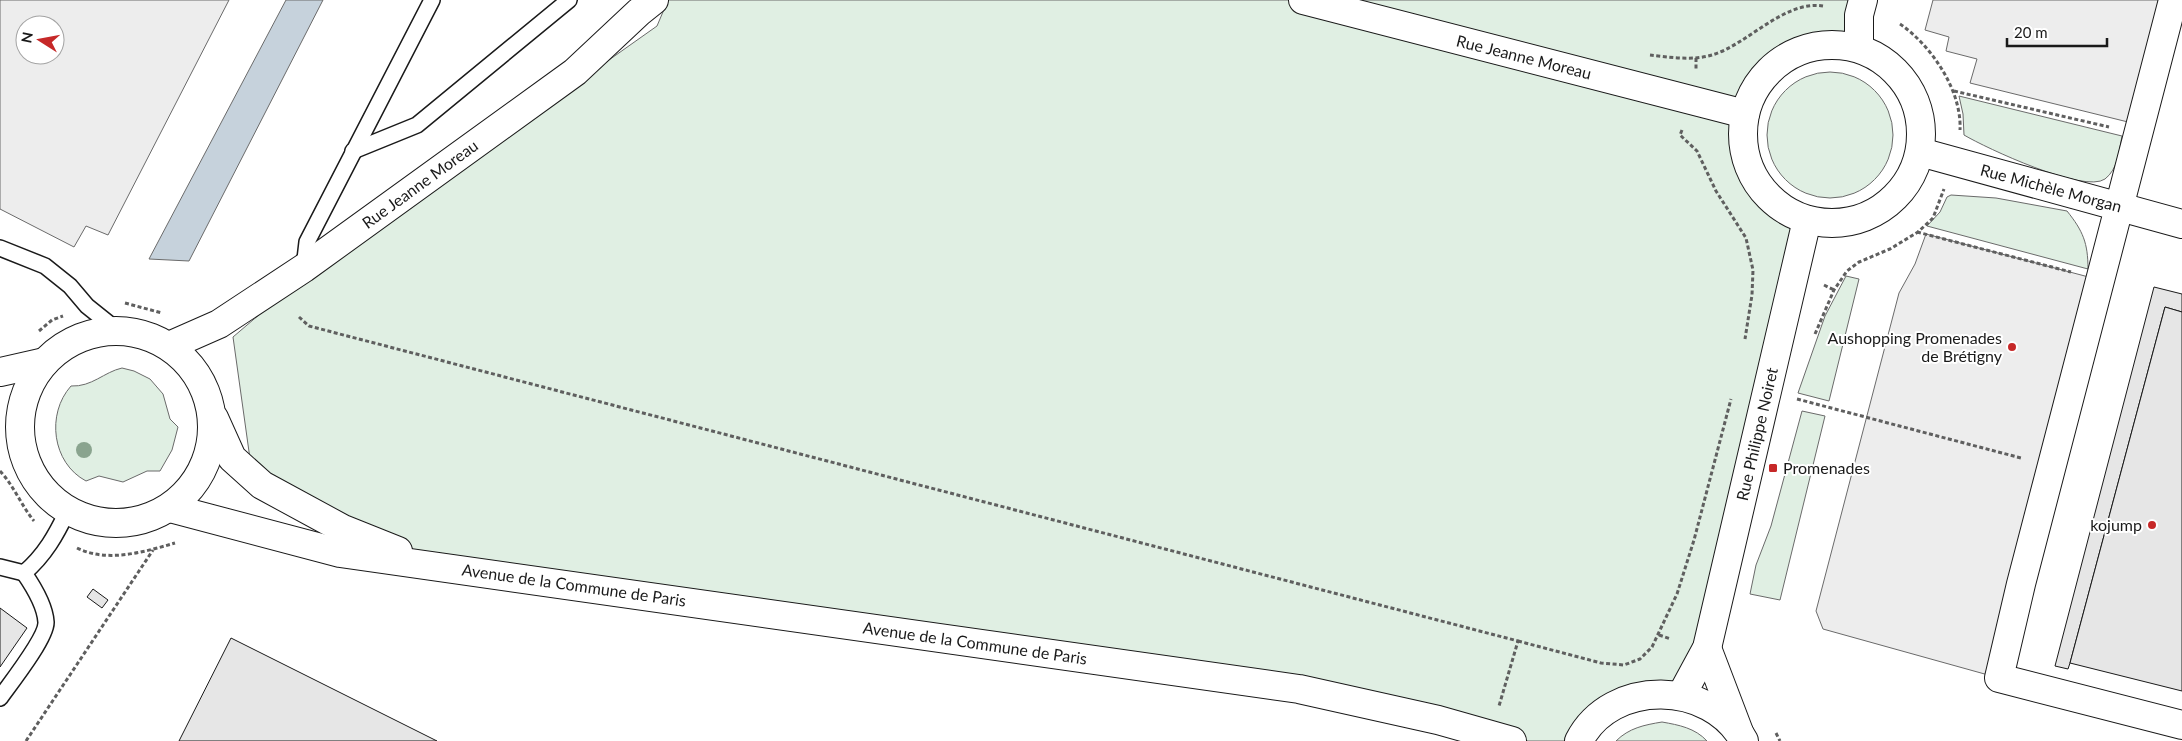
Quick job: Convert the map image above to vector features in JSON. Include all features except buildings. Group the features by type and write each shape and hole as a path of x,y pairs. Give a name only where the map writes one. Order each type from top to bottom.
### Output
{"street":[{"name":"Rue Jeanne Moreau","path":"169,346 219,324 304,268 574,72 654,0"},
{"name":"Rue Jeanne Moreau","path":"1304,0 1745,114"},
{"path":"1859,48 1860,15 1863,0"},
{"path":"2174,0 2021,584 1999,678 2182,725"},
{"path":"1830,44 1859,48 1883,59 1902,77 1916,100 1922,125 1920,152 1910,179 1890,202 1865,217 1836,224 1807,220 1783,208 1758,183 1749,167 1743,141 1745,114 1756,86 1776,64 1801,50 1830,44"},
{"name":"Rue Michèle Morgan","path":"1920,152 2182,224"},
{"name":"Rue Philippe Noiret","path":"1681,696 1707,648 1807,220"},
{"path":"117,330 144,334 169,346 190,364 205,388 212,414 212,442 205,467 190,490 170,508 142,521 112,524 82,518 56,503 36,481 12,447 20,429 22,405 31,382 45,362 65,345 90,334 117,330"},
{"path":"0,372 45,362"},
{"name":"Avenue de la Commune de Paris","path":"212,414 232,458 262,485 343,528 434,565"},
{"name":"Avenue de la Commune de Paris","path":"170,508 340,553 1299,689 1438,720 1512,741"},
{"path":"1707,648 1741,736"},
{"path":"1579,741 1582,735 1602,714 1626,701 1653,694 1681,696 1703,703 1723,715 1741,736"}],"lane":[{"path":"304,268 307,242 432,0"},
{"path":"353,151 417,125 569,0"},
{"path":"0,248 45,266 70,286 87,306 117,330"},
{"path":"24,573 38,561 48,548 68,510"},
{"path":"0,568 24,573 35,589 46,623 41,638 0,698"}],"path":[{"path":"1641,54 1696,58 1711,56 1729,48 1780,15 1800,6 1816,4 1823,6"},
{"path":"1812,341 1834,290 1847,271 1859,262 1890,248 1916,232 1933,218 1939,205 1952,160 1960,129 1958,106 1954,91 1916,35 1900,24"},
{"path":"1696,58 1696,70"},
{"path":"1954,91 2114,128"},
{"path":"1680,135 1697,151 1716,191 1746,238 1753,270 1752,295 1744,342"},
{"path":"1916,232 2078,274"},
{"path":"1753,270 1760,270"},
{"path":"1821,283 1834,290"},
{"path":"299,317 309,326 1518,642 1602,663 1624,665 1640,659 1652,647 1677,594 1694,540 1732,394"},
{"path":"1795,404 1793,398 2052,466"},
{"path":"26,741 153,549"},
{"path":"1659,635 1671,639"},
{"path":"1498,710 1518,642"},
{"path":"1773,727 1780,741"}],"green space":[{"path":"668,0 1851,0 1846,36 1833,34 1804,37 1775,52 1750,78 1740,97 1733,123 1735,167 1752,195 1776,218 1794,228 1700,636 1677,685 1572,741 1528,741 1302,681 436,558 348,525 251,466 233,337 294,285 339,251 657,26"},
{"path":"1830,72 1854,77 1874,91 1888,111 1893,135 1888,159 1874,179 1854,193 1830,198 1806,193 1786,179 1772,159 1767,135 1772,111 1786,91 1806,77"},
{"path":"1959,96 2122,136 2119,154 2113,170 2105,179 2094,182 2077,180 2035,168 1992,149 1964,135 1963,114"},
{"path":"1951,195 1996,198 2067,211 2084,238 2088,269 1927,226 1940,212 1947,197"},
{"path":"1846,276 1859,279 1829,401 1798,393 1825,316"},
{"path":"122,368 134,371 150,379 163,394 170,419 178,427 172,450 160,471 147,471 123,482 99,476 86,481 75,473 66,462 60,450 56,437 58,410 63,397 71,386 92,382"},
{"path":"1802,411 1825,416 1780,600 1750,594 1756,565 1771,526"},
{"path":"1662,722 1692,730 1707,741 1616,741 1626,733 1637,728"}],"shaded area":[{"path":"0,0 229,0 108,235 86,226 74,247 0,209"},
{"path":"286,0 323,0 189,261 149,259"},
{"path":"1933,0 2173,0 2128,122 1970,83 1977,59 1946,51 1949,37 1925,30"},
{"path":"1926,234 2100,280 1999,678 1823,629 1816,611 1899,293 1915,264"}],"place":[{"name":"Aushopping Promenades de Brétigny","path":"2012,347"},
{"name":"Promenades","path":"1773,468"},
{"name":"kojump","path":"2152,525"}]}
